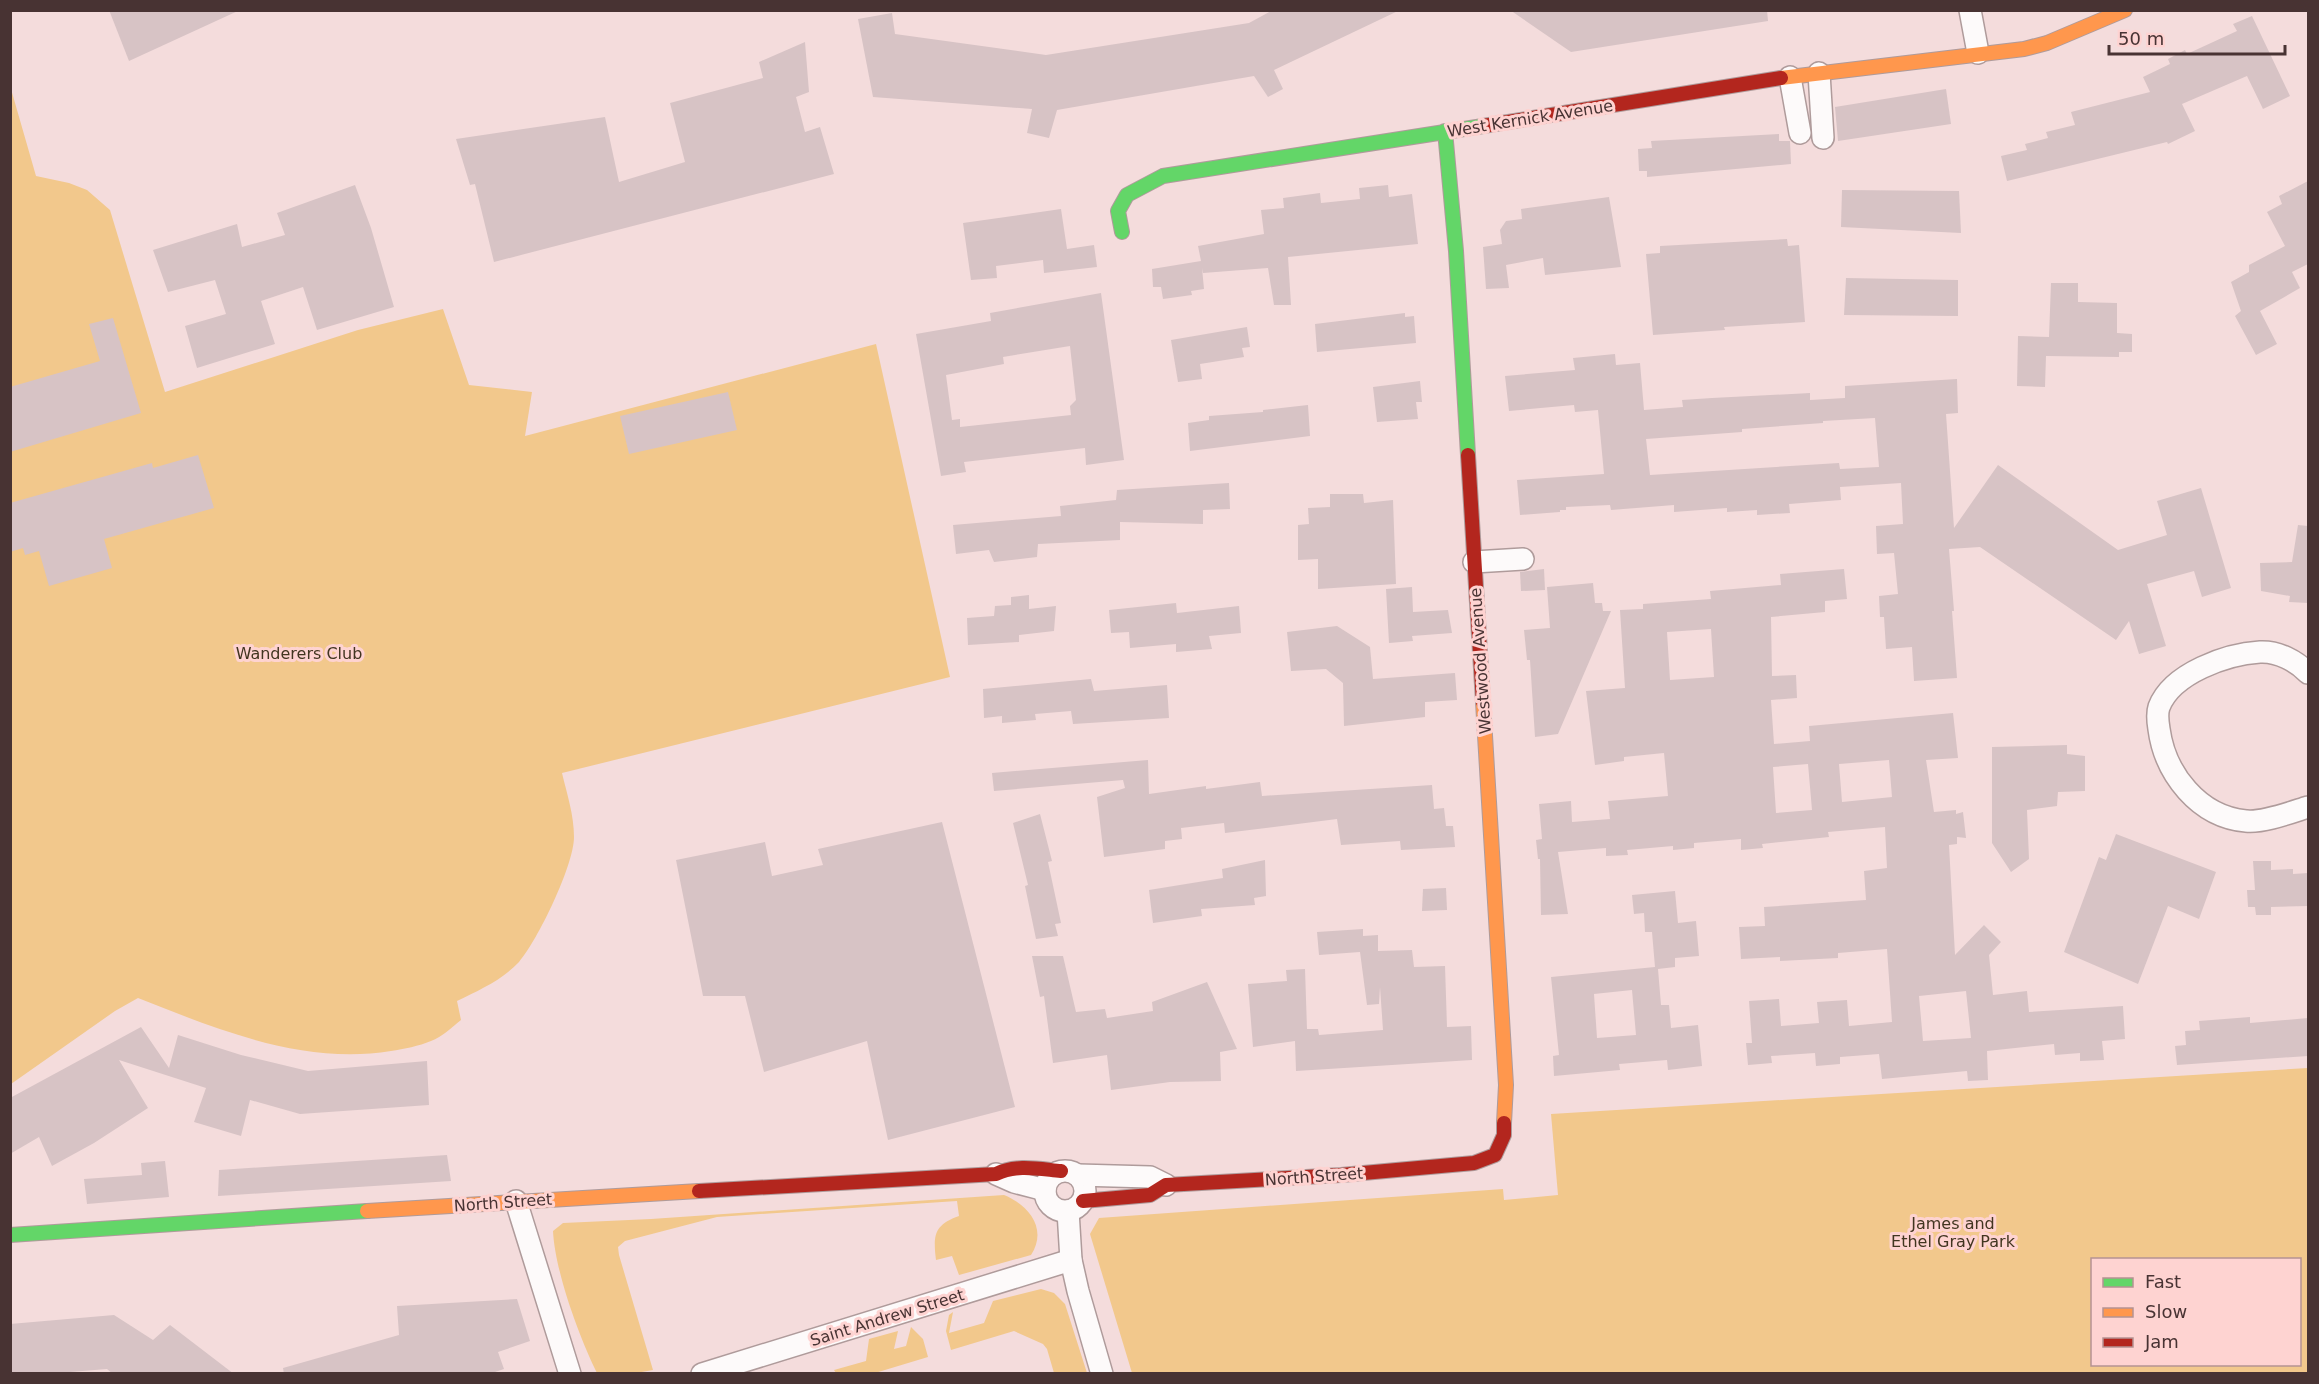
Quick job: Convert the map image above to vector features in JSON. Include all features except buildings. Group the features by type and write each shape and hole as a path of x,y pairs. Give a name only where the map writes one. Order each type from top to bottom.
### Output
{"street":[{"path":"1970,10 1978,53"},
{"name":"West Kernick Avenue","path":"1122,232 1118,211 1127,195 1163,176 1790,77 2024,49 2047,44 2125,10"},
{"path":"1819,73 1823,138"},
{"path":"1790,77 1800,133"},
{"name":"Westwood Avenue","path":"1444,131 1456,251 1506,1085 1506,1120 1500,1147 1495,1155 1462,1164"},
{"path":"1474,562 1523,559"},
{"path":"2308,673 2294,660 2261,652 2229,658 2203,667 2184,677 2167,694 2159,708 2158,723 2161,746 2176,776 2190,795 2216,814 2248,822 2308,807"},
{"name":"North Street","path":"1075,1206 1150,1195 1166,1185 1341,1175 1462,1164"},
{"name":"North Street","path":"10,1235 516,1201 996,1174 1006,1169 1019,1168 1150,1177 1166,1185"},
{"path":"1075,1206 1059,1210 1052,1206 1045,1190 1053,1176 1069,1173 1084,1183 1085,1192 1075,1206 1071,1260 1102,1374"},
{"name":"North Street","path":"996,1174 1014,1182 1045,1190"},
{"path":"516,1201 570,1374"},
{"name":"Saint Andrew Street","path":"702,1374 1071,1260"}],"green space":[{"name":"Wanderers Club","path":"11,89 36,176 69,183 87,190 110,210 165,392 358,330 443,309 469,385 532,392 525,436 876,344 950,677 562,773 572,813 574,837 568,865 554,902 536,937 519,962 497,980 457,1001 461,1020 435,1039 391,1051 358,1054 294,1049 230,1033 138,998 115,1011 11,1084"},
{"name":"James and Ethel Gray Park","path":"2308,1068 2308,1373 1132,1373 1090,1234 1099,1218 1503,1189 1504,1200 1558,1195 1551,1114"},
{"path":"1004,1195 1021,1205 1037,1227 1036,1245 1031,1255 959,1275 952,1256 936,1260 935,1244 935,1237 940,1227 959,1216 957,1201 717,1217 625,1241 618,1247 619,1255 653,1370 636,1373 597,1373 569,1304 558,1265 553,1231 563,1223"},
{"path":"1041,1289 1054,1293 1065,1304 1087,1373 1054,1373 1047,1349 1043,1344 1014,1331 951,1350 946,1331 949,1315 953,1312 949,1333 984,1323 993,1301"},
{"path":"911,1327 923,1339 928,1357 875,1373 836,1373 834,1370 866,1361 869,1339 898,1331 894,1349 906,1346"}],"traffic: fast":[{"path":"1122,232 1118,211 1127,195 1163,176 1483,126"},
{"path":"1445,131 1456,251 1468,455"},
{"path":"10,1235 367,1211"}],"traffic: slow":[{"path":"1781,78 2024,49 2047,43 2125,10"},
{"path":"1483,702 1506,1085 1504,1123"},
{"path":"367,1211 699,1191"}],"traffic: jam":[{"path":"1483,126 1781,78"},
{"path":"1468,455 1483,702"},
{"path":"1083,1201 1150,1195 1166,1185 1341,1175 1474,1163 1495,1155 1504,1135 1504,1123"},
{"path":"699,1191 996,1174 1020,1168 1061,1171"}]}
